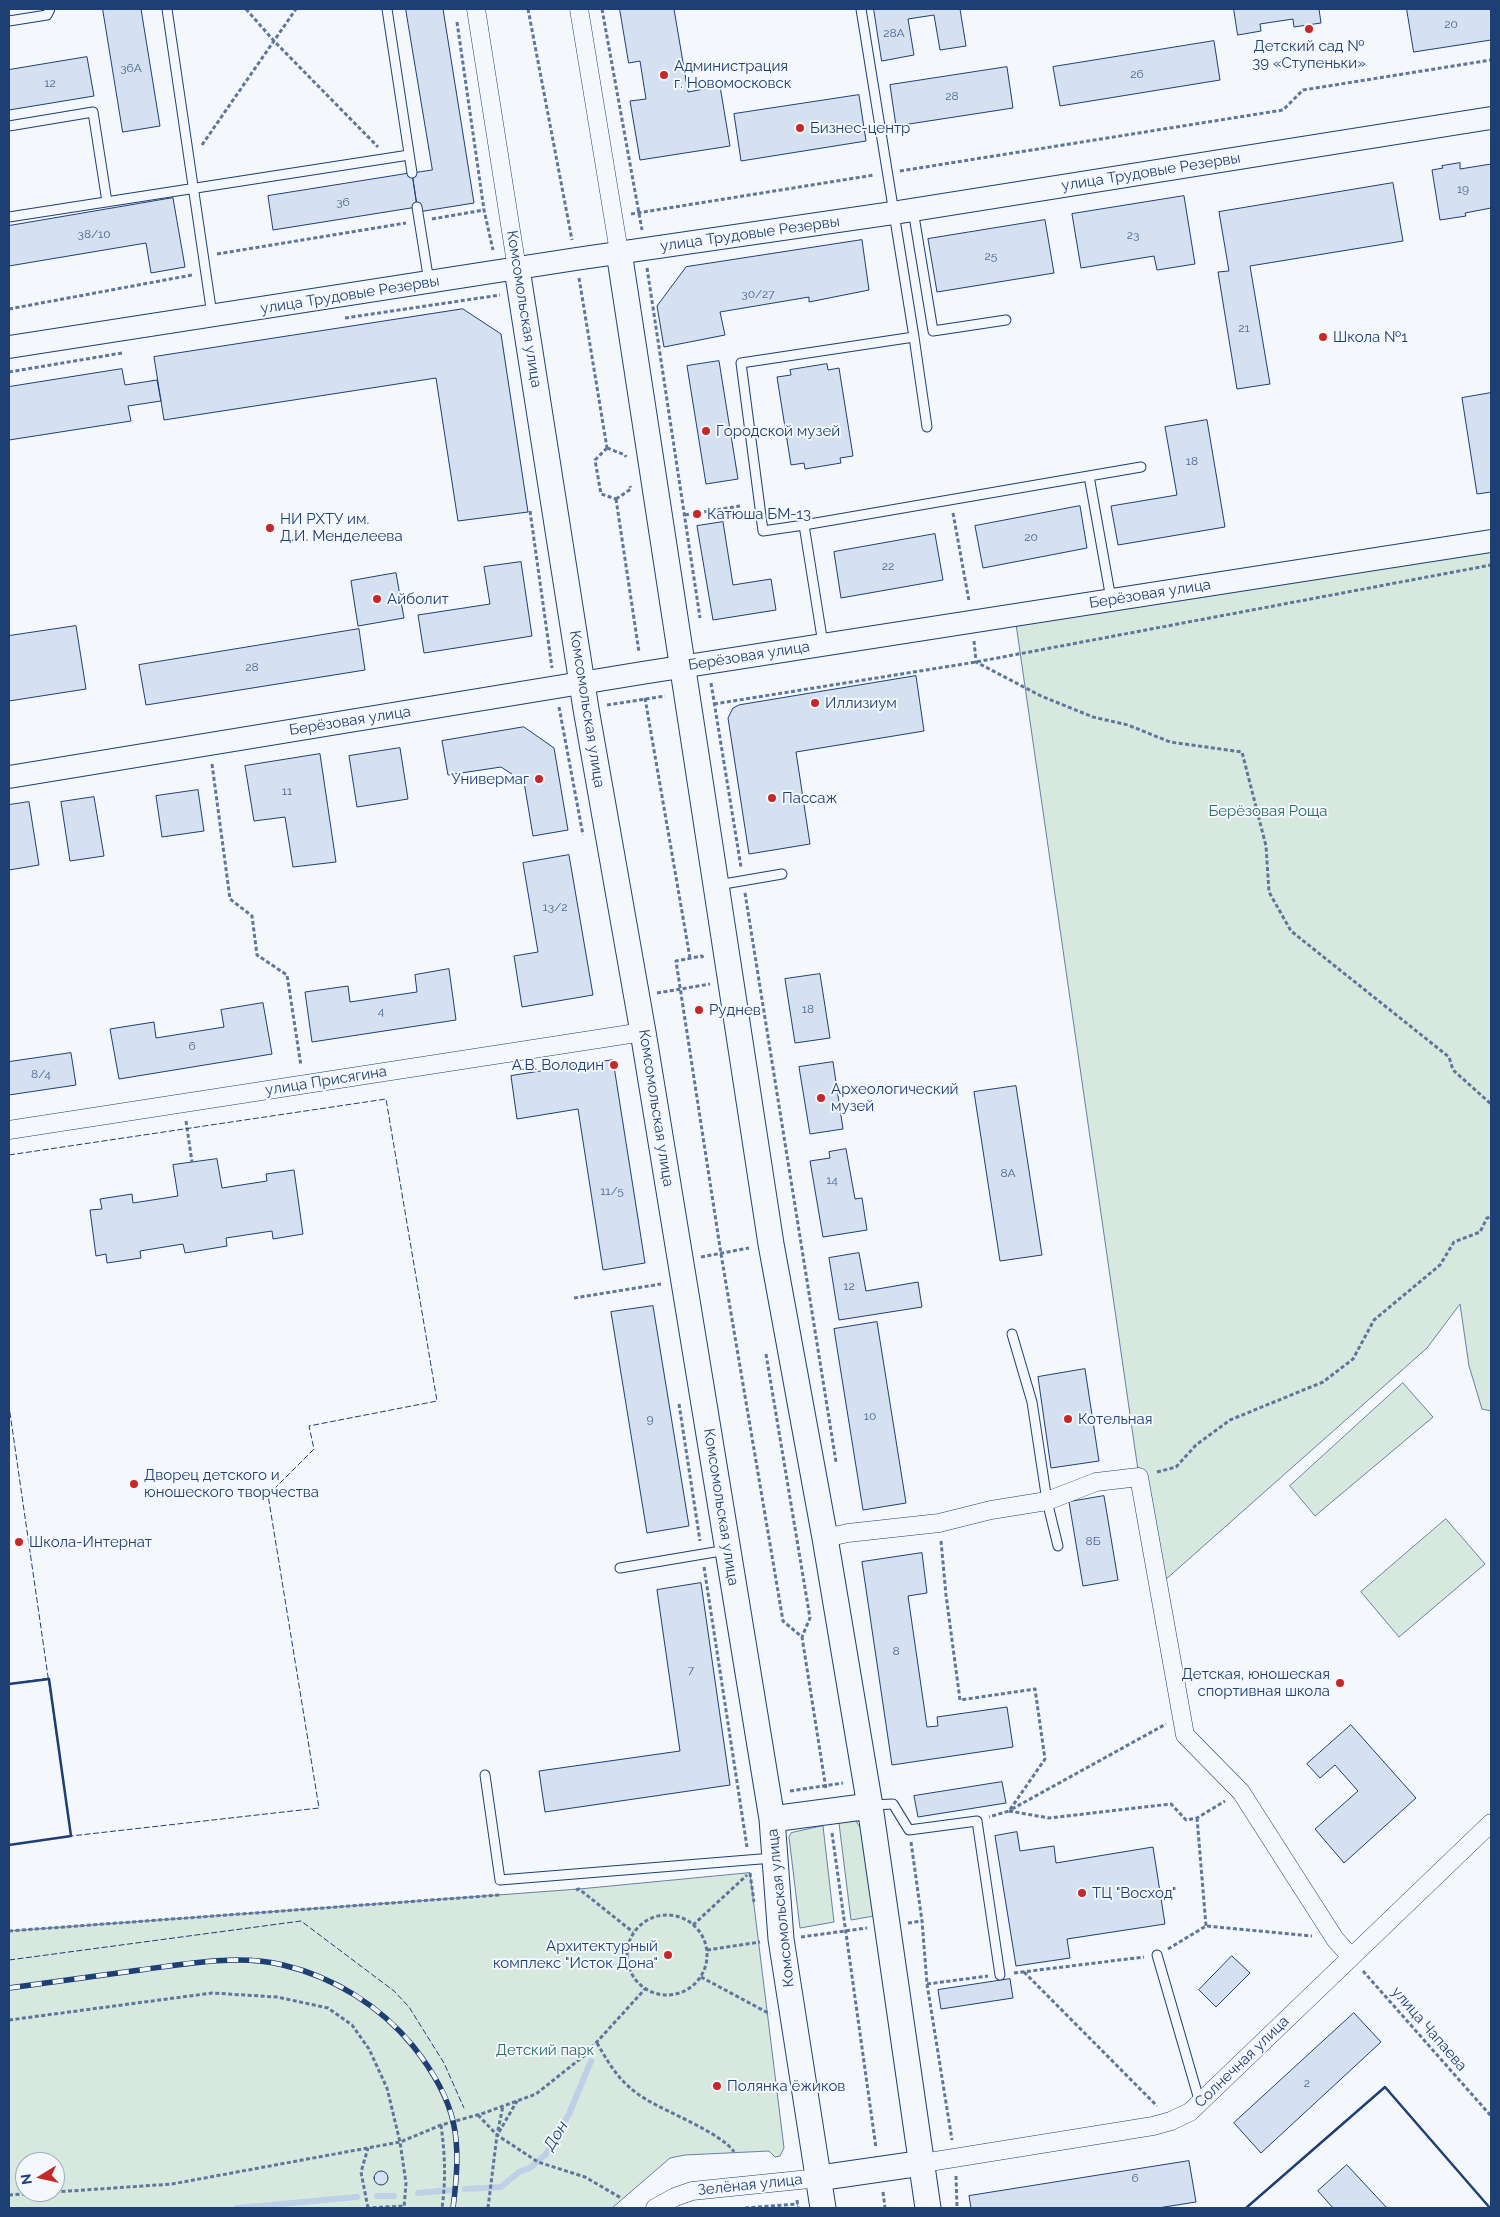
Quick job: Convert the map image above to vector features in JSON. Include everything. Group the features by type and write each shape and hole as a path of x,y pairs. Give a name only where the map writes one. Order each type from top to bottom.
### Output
{"main road":[{"path":"619,252 771,1244 825,1538 870,1806 928,2208"},
{"name":"Комсомольская улица","path":"508,270 637,996 772,1819 761,1859 767,1944 807,2179 823,2208"},
{"path":"772,1819 870,1806"},
{"path":"807,2179 923,2163"}],"street":[{"name":"Комсомольская улица","path":"476,9 508,270"},
{"path":"579,9 619,252"},
{"name":"улица Трудовые Резервы","path":"9,347 619,252 903,212 1491,118"},
{"name":"Берёзовая улица","path":"9,777 557,698 582,683 682,666 1491,541"},
{"name":"улица Присягина","path":"9,1130 643,1032"},
{"path":"825,1538 848,1532 939,1524 991,1510 1047,1501 1096,1482 1139,1477 1185,1735 1241,1792 1335,1938 1350,1957"},
{"name":"Солнечная улица","path":"923,2163 1153,2126 1171,2121 1190,2112 1491,1823"},
{"name":"Зелёная улица","path":"655,2208 675,2197 692,2191 713,2187 807,2179"}],"lane":[{"path":"9,21 47,15 50,9"},
{"path":"167,9 212,316"},
{"path":"387,9 412,174"},
{"path":"862,9 887,173 903,212 933,331 1006,320"},
{"path":"9,126 93,112 107,202"},
{"path":"9,217 409,155"},
{"path":"417,207 429,282"},
{"path":"903,212 914,337 927,427"},
{"path":"914,337 740,363 763,532 1141,467"},
{"path":"1089,476 1111,600"},
{"path":"804,525 823,644"},
{"path":"716,885 782,874"},
{"path":"1012,1334 1032,1402 1047,1501 1058,1546"},
{"path":"620,1568 728,1550"},
{"path":"485,1775 500,1880 761,1859"},
{"path":"870,1806 893,1804 909,1830 976,1821 1000,1975"},
{"path":"1157,1955 1200,2103"}],"path":[{"path":"246,9 274,41 389,158"},
{"path":"190,162 296,9"},
{"path":"528,9 576,259 607,448"},
{"path":"602,9 645,249 701,623"},
{"path":"456,18 484,210 508,270 500,295 502,304"},
{"path":"613,216 1283,110 1303,90 1491,60"},
{"path":"204,256 484,210"},
{"path":"9,310 206,272"},
{"path":"339,319 500,295"},
{"path":"9,372 127,352"},
{"path":"607,448 625,455 627,464"},
{"path":"607,448 595,460 601,494 616,499"},
{"path":"616,499 631,489 629,480"},
{"path":"616,499 645,699 690,958"},
{"path":"950,500 972,621 976,662"},
{"path":"685,515 740,506"},
{"path":"530,510 557,698 585,844"},
{"path":"557,698 586,708 685,692 715,705 976,662 1491,565"},
{"path":"976,662 1041,696 1093,717 1128,725 1170,742 1242,752 1266,846 1269,892 1291,932 1449,1057 1452,1070 1491,1104"},
{"path":"706,663 715,705 814,1332"},
{"path":"212,763 230,899 252,916 257,955 287,975 304,1084"},
{"path":"702,956 676,960 721,1254 783,1621 802,1638 830,1811 845,1931 885,2208"},
{"path":"637,996 730,981"},
{"path":"183,1103 192,1162"},
{"path":"1139,1477 1176,1466 1196,1445 1230,1420 1323,1382 1353,1359 1374,1320 1440,1265 1454,1242 1480,1232 1487,1218 1491,1216"},
{"path":"681,1261 771,1244"},
{"path":"659,1274 662,1294"},
{"path":"574,1298 660,1284"},
{"path":"678,1400 702,1554 761,1859 750,1873 693,1925"},
{"path":"939,1524 946,1596 960,1700 1035,1689 1045,1759 1009,1811"},
{"path":"976,1821 1009,1811 1182,1714"},
{"path":"784,1792 845,1783"},
{"path":"1009,1811 1049,1818 1171,1804 1186,1820 1197,1818 1241,1792"},
{"path":"1197,1818 1206,1926"},
{"path":"909,1830 922,1921 927,1984 955,2158 957,2208"},
{"path":"750,1873 754,1902"},
{"path":"569,1890 579,1890 633,1932"},
{"path":"9,1931 500,1895"},
{"path":"662,1915 684,1918 700,1932 707,1950 706,1968 701,1977 691,1987 680,1993 656,1994 644,1989 628,1969 626,1956 633,1932 650,1918 662,1915"},
{"path":"707,1950 767,1944 888,1926"},
{"path":"927,1984 1157,1955 1206,1926 1335,1938"},
{"path":"758,1932 767,1944"},
{"name":"улица Чапаева","path":"1350,1957 1491,2116"},
{"path":"1024,1972 1171,2121"},
{"path":"701,1977 770,2014"},
{"path":"65,2191 172,2184 368,2148 400,2142 441,2125 478,2115 536,2094 586,2056 644,1989"},
{"path":"9,2020 212,1993 278,1998 328,2008 352,2025 369,2049 386,2088 400,2142 406,2183 405,2207 367,2208 361,2172 368,2148"},
{"path":"768,2005 771,2024"},
{"path":"597,2043 616,2075 646,2100 704,2130 734,2152"},
{"path":"497,2135 518,2101"},
{"path":"488,2208 502,2106"},
{"path":"478,2115 497,2135 538,2162 585,2177 621,2198"},
{"path":"441,2125 446,2177 442,2208"},
{"path":"746,2208 798,2206 807,2179"}],"green space":[{"name":"Берёзовая Роща","path":"1491,547 1491,1411 1482,1409 1469,1366 1460,1304 1427,1348 1164,1581 1139,1477 1016,624"},
{"path":"1403,1383 1433,1417 1315,1516 1290,1486"},
{"path":"1446,1519 1485,1564 1399,1637 1361,1592"},
{"path":"856,1821 863,1832 874,1916 851,1920 839,1823"},
{"path":"823,1826 834,1922 800,1928 789,1837 791,1833"},
{"name":"Детский парк","path":"750,1873 784,2148 780,2156 775,2157 769,2151 685,2155 670,2158 612,2208 9,2208 9,1931 579,1889"}],"building":[{"path":"103,9 141,9 160,126 123,132"},
{"path":"406,9 443,9 474,203 418,212 412,173 432,170"},
{"name":"Администрация г. Новомосковск","path":"620,9 674,9 688,92 720,86 730,146 640,160 630,101 646,99 640,61 629,63"},
{"path":"874,9 960,9 966,46 940,50 934,15 908,19 914,55 882,61"},
{"path":"1234,9 1319,9 1321,23 1294,27 1293,19 1260,24 1261,31 1238,35"},
{"path":"1407,9 1491,9 1491,40 1414,52"},
{"path":"1214,41 1220,80 1060,106 1053,67"},
{"path":"87,57 94,96 9,110 9,70"},
{"path":"1007,67 1013,108 896,126 890,85"},
{"name":"Бизнес-центр","path":"859,95 866,141 741,161 734,114"},
{"path":"1460,163 1460,169 1491,164 1491,208 1465,213 1466,216 1440,220 1432,170"},
{"path":"412,173 417,207 273,230 268,196"},
{"path":"1393,183 1403,241 1250,266 1270,384 1237,389 1218,272 1229,271 1219,212"},
{"path":"1184,196 1195,264 1157,270 1154,256 1081,268 1072,214"},
{"path":"173,198 185,267 151,273 146,243 9,266 9,226"},
{"path":"1045,220 1054,273 937,292 928,239"},
{"path":"862,240 869,290 809,302 809,297 720,312 725,335 664,347 657,306 686,267"},
{"path":"463,309 501,334 528,512 458,521 436,378 164,420 154,357"},
{"path":"719,361 738,479 706,484 687,366"},
{"path":"827,364 828,370 839,368 853,456 840,458 841,463 805,469 804,463 791,465 777,377 791,375 790,370"},
{"path":"122,369 125,385 157,380 161,401 128,406 131,421 9,440 9,387"},
{"path":"1491,393 1491,492 1477,494 1462,398"},
{"path":"1207,420 1225,527 1118,545 1111,506 1177,495 1165,427"},
{"path":"1080,506 1087,548 983,568 975,526"},
{"path":"723,522 733,585 771,579 776,610 713,620 697,526"},
{"path":"935,534 943,580 841,598 834,552"},
{"path":"521,562 532,636 424,653 418,615 490,604 484,567"},
{"name":"Айболит","path":"396,573 404,618 358,626 351,581"},
{"path":"76,626 86,689 9,701 9,636"},
{"path":"359,629 365,670 146,705 139,665"},
{"name":"Пассаж","path":"916,676 924,731 796,752 810,844 749,854 728,718 733,708 739,705"},
{"name":"Универмаг","path":"524,727 554,748 568,830 533,836 524,782 501,767 448,775 442,741"},
{"path":"400,748 408,799 357,807 349,756"},
{"path":"320,754 336,862 293,867 285,817 254,821 245,766"},
{"path":"198,790 204,831 162,837 156,796"},
{"path":"94,797 104,856 70,861 61,802"},
{"path":"29,802 39,865 9,870 9,805"},
{"path":"569,855 593,995 522,1007 514,956 538,952 523,863"},
{"path":"449,969 456,1020 312,1042 305,992 348,986 350,1002 417,992 415,975"},
{"path":"820,974 830,1038 795,1043 785,979"},
{"path":"263,1003 272,1054 119,1079 110,1029 154,1022 156,1038 224,1027 221,1010"},
{"path":"71,1053 76,1085 9,1095 9,1062"},
{"path":"613,1060 645,1263 603,1270 578,1109 517,1119 511,1076"},
{"name":"Археологический музей","path":"833,1062 843,1129 810,1134 799,1067"},
{"path":"1016,1086 1042,1255 1000,1261 974,1092"},
{"path":"846,1149 855,1199 862,1198 867,1230 823,1237 810,1161 830,1158 829,1152"},
{"path":"217,1159 222,1188 267,1181 266,1174 294,1170 303,1234 273,1239 272,1231 226,1238 227,1246 185,1253 183,1244 140,1251 141,1258 107,1263 106,1254 96,1256 90,1210 102,1209 100,1199 132,1194 133,1203 178,1196 173,1165"},
{"path":"859,1253 866,1291 918,1282 922,1307 839,1320 829,1258"},
{"path":"653,1306 689,1526 647,1533 611,1312"},
{"path":"877,1322 906,1503 863,1510 834,1329"},
{"name":"Котельная","path":"1085,1369 1099,1461 1051,1468 1038,1377"},
{"path":"1104,1496 1118,1580 1083,1586 1069,1502"},
{"path":"922,1553 927,1593 908,1596 927,1727 938,1726 937,1717 1007,1707 1013,1747 892,1765 862,1562"},
{"path":"701,1583 730,1785 545,1812 539,1771 680,1751 657,1590"},
{"path":"1351,1725 1416,1798 1344,1863 1315,1829 1358,1791 1335,1765 1320,1778 1307,1764"},
{"path":"1002,1782 1006,1803 918,1817 914,1796"},
{"name":"ТЦ \"Восход\"","path":"1017,1832 1020,1851 1054,1846 1056,1863 1153,1847 1165,1924 1067,1939 1070,1958 1016,1966 995,1836"},
{"path":"1232,1956 1250,1973 1216,2007 1199,1990"},
{"path":"1010,1979 1013,1998 941,2009 938,1990"},
{"path":"1354,2013 1381,2042 1261,2153 1234,2123"},
{"path":"1189,2161 1196,2202 1158,2208 971,2208 969,2196"},
{"path":"1347,2165 1387,2208 1333,2208 1318,2191"},
{"path":"378,2171 384,2171 388,2178 384,2185 378,2185 374,2181 374,2175"}],"waterway":[{"name":"Дон","path":"465,2189 501,2187 519,2172 530,2168 546,2154 569,2114 591,2061"},
{"name":"Дон","path":"418,2193 451,2190"},
{"name":"Дон","path":"377,2196 394,2196"},
{"name":"Дон","path":"237,2208 357,2197"}],"railway":[{"path":"9,1988 175,1965 230,1960 248,1960 283,1965 302,1970 338,1985 386,2018 413,2046 440,2086 448,2104 456,2141 457,2161 453,2208"}],"fence":[{"path":"9,1155 386,1099 437,1401 309,1426 314,1449 268,1495 319,1808 71,1836 9,1406"},
{"path":"9,1684 49,1678"},
{"path":"9,1960 301,1921 394,1991 409,2007 444,2063 464,2108"}],"wall":[{"path":"9,1684 49,1679 71,1836 9,1845"},
{"path":"1246,2208 1385,2087 1490,2208"}],"place":[{"name":"Детский сад № 39 «Ступеньки»","path":"1309,29"},
{"name":"Администрация г. Новомосковск","path":"664,75"},
{"name":"Бизнес-центр","path":"800,128"},
{"name":"Школа №1","path":"1323,337"},
{"name":"Городской музей","path":"706,431"},
{"name":"Катюша БМ-13","path":"697,514"},
{"name":"НИ РХТУ им. Д.И. Менделеева","path":"270,528"},
{"name":"Айболит","path":"377,599"},
{"name":"Иллизиум","path":"815,703"},
{"name":"Универмаг","path":"539,779"},
{"name":"Пассаж","path":"772,798"},
{"name":"Руднев","path":"699,1010"},
{"name":"А.В. Володин","path":"614,1065"},
{"name":"Археологический музей","path":"821,1098"},
{"name":"Котельная","path":"1068,1419"},
{"name":"Дворец детского и юношеского творчества","path":"134,1484"},
{"name":"Школа-Интернат","path":"19,1542"},
{"name":"Детская, юношеская спортивная школа","path":"1340,1683"},
{"name":"ТЦ \"Восход\"","path":"1082,1893"},
{"name":"Архитектурный комплекс \"Исток Дона\"","path":"668,1955"},
{"name":"Полянка ёжиков","path":"717,2086"}]}
